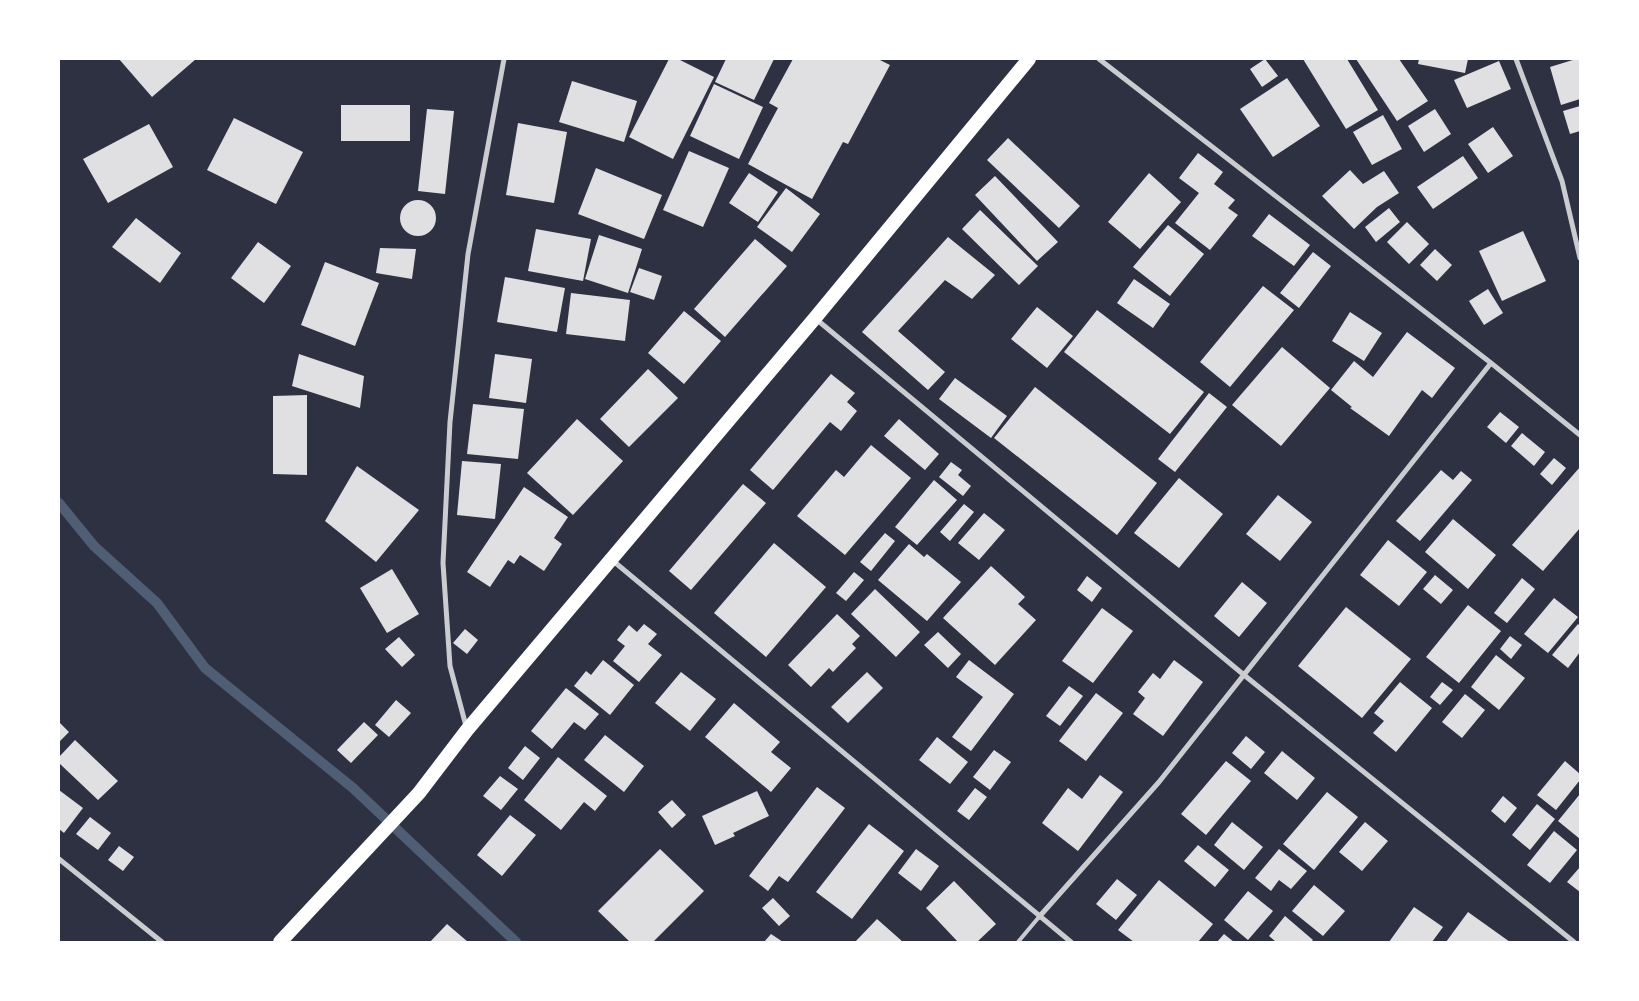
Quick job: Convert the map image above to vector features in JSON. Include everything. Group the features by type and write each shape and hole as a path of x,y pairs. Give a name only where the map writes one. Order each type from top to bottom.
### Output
{"highway":[{"path":"280,942 419,794 467,730 815,318 1029,59"}],"street":[{"path":"467,730 450,666 443,563 450,422 468,254 504,59"},
{"path":"1099,59 1580,435"},
{"path":"1516,59 1562,181 1580,258"},
{"path":"815,318 1244,675 1574,942"},
{"path":"1040,918 1159,782 1491,364"},
{"path":"611,559 1071,942"},
{"path":"59,859 162,942"}],"lane":[{"path":"1018,942 1040,918"}],"building":[{"path":"119,59 196,59 152,97"},
{"path":"669,59 678,59 714,77 673,159 629,137"},
{"path":"726,59 774,59 754,100 715,82"},
{"path":"793,59 878,59 890,65 848,144 843,142 812,199 748,164 778,108 769,103"},
{"path":"1265,59 1278,76 1262,87 1250,69"},
{"path":"1303,59 1347,59 1378,110 1346,129"},
{"path":"1356,59 1399,59 1428,101 1397,121"},
{"path":"1419,59 1468,59 1465,73 1418,64"},
{"path":"1580,59 1580,99 1561,105 1550,67"},
{"path":"1499,61 1511,89 1467,108 1454,80"},
{"path":"1287,78 1320,126 1273,157 1240,109"},
{"path":"572,81 637,101 624,142 559,122"},
{"path":"714,84 763,107 739,159 690,136"},
{"path":"341,105 410,105 410,141 341,141"},
{"path":"1580,106 1580,131 1570,134 1563,111"},
{"path":"427,109 454,111 445,194 418,191"},
{"path":"1435,109 1451,134 1424,152 1408,126"},
{"path":"1383,115 1402,149 1372,165 1353,132"},
{"path":"234,118 303,152 276,204 207,170"},
{"path":"518,123 567,132 554,203 506,195"},
{"path":"149,124 173,167 108,203 83,159"},
{"path":"1493,127 1513,156 1488,173 1468,144"},
{"path":"1008,138 1080,206 1059,228 987,160"},
{"path":"689,151 729,168 703,227 663,210"},
{"path":"1198,153 1223,172 1214,184 1235,200 1228,208 1238,215 1210,250 1175,223 1199,193 1179,178"},
{"path":"1463,156 1478,178 1433,209 1417,187"},
{"path":"596,168 662,195 644,239 578,214"},
{"path":"1350,170 1363,184 1384,171 1399,193 1377,207 1354,229 1322,196"},
{"path":"749,173 778,192 758,222 729,203"},
{"path":"1149,173 1181,202 1140,249 1108,222"},
{"path":"995,176 1058,242 1037,261 975,195"},
{"path":"786,188 820,214 792,252 757,227"},
{"path":"418,200 430,206 436,218 430,230 418,236 406,230 400,218 406,206"},
{"path":"1389,208 1400,222 1376,242 1365,227"},
{"path":"980,210 1038,266 1019,285 962,229"},
{"path":"1269,214 1310,245 1294,266 1252,236"},
{"path":"136,218 181,253 160,283 112,247"},
{"path":"1407,222 1429,244 1409,264 1387,242"},
{"path":"1168,225 1204,254 1170,296 1133,267"},
{"path":"536,229 591,239 583,281 528,271"},
{"path":"1523,231 1546,281 1502,301 1479,251"},
{"path":"599,235 642,249 628,293 585,279"},
{"path":"948,237 995,275 972,299 945,280 898,331 945,372 928,390 862,332"},
{"path":"755,239 787,266 725,337 694,309"},
{"path":"258,242 291,266 264,303 231,278"},
{"path":"380,248 416,249 412,279 376,273"},
{"path":"1435,249 1452,265 1437,281 1420,265"},
{"path":"1313,252 1331,266 1299,308 1280,293"},
{"path":"325,262 379,283 355,346 301,325"},
{"path":"639,268 662,276 654,300 630,292"},
{"path":"505,277 565,288 557,332 497,322"},
{"path":"1134,279 1170,304 1153,328 1117,303"},
{"path":"1263,286 1294,310 1230,387 1200,362"},
{"path":"1488,289 1503,313 1484,325 1469,301"},
{"path":"571,293 630,300 625,341 566,334"},
{"path":"1037,307 1073,336 1047,368 1011,339"},
{"path":"1097,310 1204,392 1170,434 1064,352"},
{"path":"684,311 721,341 684,384 648,353"},
{"path":"1350,312 1382,333 1364,361 1332,341"},
{"path":"1407,332 1455,368 1432,398 1422,390 1389,436 1350,408 1352,407 1331,390 1354,361 1373,377"},
{"path":"1282,347 1330,388 1281,446 1232,405"},
{"path":"299,354 364,376 360,408 292,386"},
{"path":"495,354 532,359 526,403 489,398"},
{"path":"648,369 678,398 629,447 600,419"},
{"path":"831,374 855,393 847,402 857,411 841,431 830,422 773,490 750,470"},
{"path":"955,378 1007,416 991,438 939,399"},
{"path":"1035,387 1157,483 1117,535 994,438"},
{"path":"1209,393 1227,407 1175,472 1158,459"},
{"path":"307,395 307,475 273,474 273,396"},
{"path":"473,404 524,409 518,459 467,454"},
{"path":"1500,412 1519,427 1506,443 1487,427"},
{"path":"577,419 623,461 573,515 527,473"},
{"path":"899,419 939,454 925,470 884,436"},
{"path":"1522,433 1545,452 1534,466 1511,446"},
{"path":"871,445 911,478 845,555 797,516 836,470 844,477"},
{"path":"1554,458 1566,468 1552,485 1540,474"},
{"path":"462,461 501,464 495,519 457,515"},
{"path":"951,462 962,470 958,475 971,486 963,496 939,477"},
{"path":"357,466 419,510 376,562 325,521"},
{"path":"1580,467 1580,528 1543,571 1512,545"},
{"path":"1441,470 1453,480 1461,471 1472,480 1420,541 1396,521"},
{"path":"1179,478 1223,514 1179,568 1134,533"},
{"path":"934,480 957,500 917,545 895,527"},
{"path":"743,484 766,503 691,590 669,571"},
{"path":"524,487 568,517 554,538 562,544 544,571 520,555 514,564 508,560 490,587 467,572"},
{"path":"1278,495 1312,522 1280,561 1246,534"},
{"path":"964,504 974,512 950,541 940,532"},
{"path":"984,513 1005,530 979,560 958,543"},
{"path":"1453,519 1496,555 1468,589 1425,552"},
{"path":"885,533 895,541 871,571 860,562"},
{"path":"1388,540 1427,572 1399,606 1360,575"},
{"path":"774,543 826,587 766,657 714,613"},
{"path":"909,544 924,557 927,554 961,582 927,621 878,580"},
{"path":"991,566 1025,597 1018,604 1036,620 995,665 943,618"},
{"path":"392,569 419,614 387,633 360,588"},
{"path":"854,572 864,580 846,601 836,593"},
{"path":"1435,575 1453,590 1441,604 1423,589"},
{"path":"1087,576 1102,588 1092,602 1077,590"},
{"path":"1522,578 1535,589 1507,623 1494,613"},
{"path":"1242,582 1267,603 1239,637 1214,616"},
{"path":"875,589 920,632 896,657 851,614"},
{"path":"1554,598 1578,617 1548,653 1524,634"},
{"path":"1468,605 1501,631 1459,683 1426,657"},
{"path":"1346,607 1411,659 1362,718 1298,666"},
{"path":"1102,608 1133,631 1093,683 1062,661"},
{"path":"837,614 860,636 852,644 856,648 833,672 829,668 811,687 788,665"},
{"path":"644,624 657,634 648,644 662,655 639,682 613,661 625,646 617,640 629,625 637,632"},
{"path":"1578,624 1580,626 1580,652 1568,668 1552,655"},
{"path":"465,629 478,640 467,654 453,643"},
{"path":"938,632 961,654 948,668 924,645"},
{"path":"1510,636 1522,645 1511,659 1500,649"},
{"path":"399,637 415,655 402,667 385,649"},
{"path":"1496,655 1525,678 1499,710 1471,687"},
{"path":"603,660 634,685 610,715 574,686 586,671 591,675"},
{"path":"969,660 1014,694 971,751 952,737 983,697 956,677"},
{"path":"1174,660 1203,682 1163,736 1133,714 1145,698 1138,692 1153,673 1160,679"},
{"path":"681,672 716,699 690,731 655,703"},
{"path":"867,672 883,688 848,723 831,707"},
{"path":"1400,682 1432,708 1396,752 1373,733 1384,721 1374,713"},
{"path":"1442,682 1453,690 1440,705 1430,697"},
{"path":"1069,686 1083,696 1060,726 1046,716"},
{"path":"566,688 599,714 585,730 574,722 552,749 531,731"},
{"path":"1096,693 1123,713 1086,761 1059,741"},
{"path":"1465,694 1485,710 1462,738 1442,722"},
{"path":"396,700 411,713 389,737 375,725"},
{"path":"734,703 780,742 771,752 791,768 771,792 705,737"},
{"path":"59,722 69,732 59,742"},
{"path":"364,722 378,735 351,763 337,750"},
{"path":"605,735 644,766 624,792 584,760"},
{"path":"1246,736 1265,752 1251,769 1232,753"},
{"path":"937,737 968,762 950,784 919,760"},
{"path":"75,740 118,781 98,800 59,763 59,757"},
{"path":"525,746 540,758 523,780 508,768"},
{"path":"994,750 1011,762 990,790 973,777"},
{"path":"1282,751 1315,778 1297,800 1264,773"},
{"path":"558,757 607,796 595,811 584,802 561,830 524,800"},
{"path":"1226,761 1251,781 1206,835 1181,814"},
{"path":"1565,761 1580,774 1580,780 1556,810 1537,795"},
{"path":"1100,775 1123,792 1078,851 1042,823 1068,788 1082,799"},
{"path":"500,776 518,789 501,810 483,796"},
{"path":"817,787 845,808 788,882 779,876 768,891 749,876"},
{"path":"975,788 987,797 969,820 957,811"},
{"path":"59,790 83,808 64,833 59,829"},
{"path":"757,791 769,816 733,833 735,836 715,845 702,816"},
{"path":"1327,792 1358,817 1314,870 1283,844"},
{"path":"1580,794 1580,839 1558,821"},
{"path":"1503,796 1517,808 1505,823 1491,811"},
{"path":"672,800 686,815 672,828 658,812"},
{"path":"1537,804 1555,819 1530,850 1512,835"},
{"path":"510,815 536,835 502,876 477,855"},
{"path":"90,817 111,833 98,850 76,834"},
{"path":"1232,822 1263,847 1244,870 1214,845"},
{"path":"1365,822 1388,841 1362,871 1339,852"},
{"path":"869,824 904,851 852,919 816,892"},
{"path":"1554,831 1577,850 1550,883 1527,865"},
{"path":"1198,845 1229,870 1215,887 1184,861"},
{"path":"119,846 134,857 123,871 108,860"},
{"path":"660,849 704,891 653,942 630,942 598,911"},
{"path":"916,849 939,866 921,891 898,873"},
{"path":"1279,849 1307,871 1291,889 1279,880 1271,891 1255,878"},
{"path":"1580,867 1580,892 1567,882"},
{"path":"1117,879 1137,895 1116,920 1096,904"},
{"path":"1159,880 1213,924 1198,942 1134,942 1118,930"},
{"path":"954,881 996,924 977,942 958,942 926,908"},
{"path":"1314,885 1345,911 1323,936 1292,911"},
{"path":"1248,891 1273,911 1248,940 1224,920"},
{"path":"773,898 790,916 779,926 762,908"},
{"path":"1414,907 1443,927 1432,942 1389,942"},
{"path":"1468,912 1510,942 1446,942"},
{"path":"1285,916 1313,940 1311,942 1276,942 1269,936"},
{"path":"877,919 903,942 855,942"},
{"path":"447,924 468,942 430,942"},
{"path":"771,934 783,942 764,942"},
{"path":"1224,934 1234,942 1217,942"}],"waterway":[{"path":"59,503 94,546 157,603 205,668 353,788 516,942"}]}
